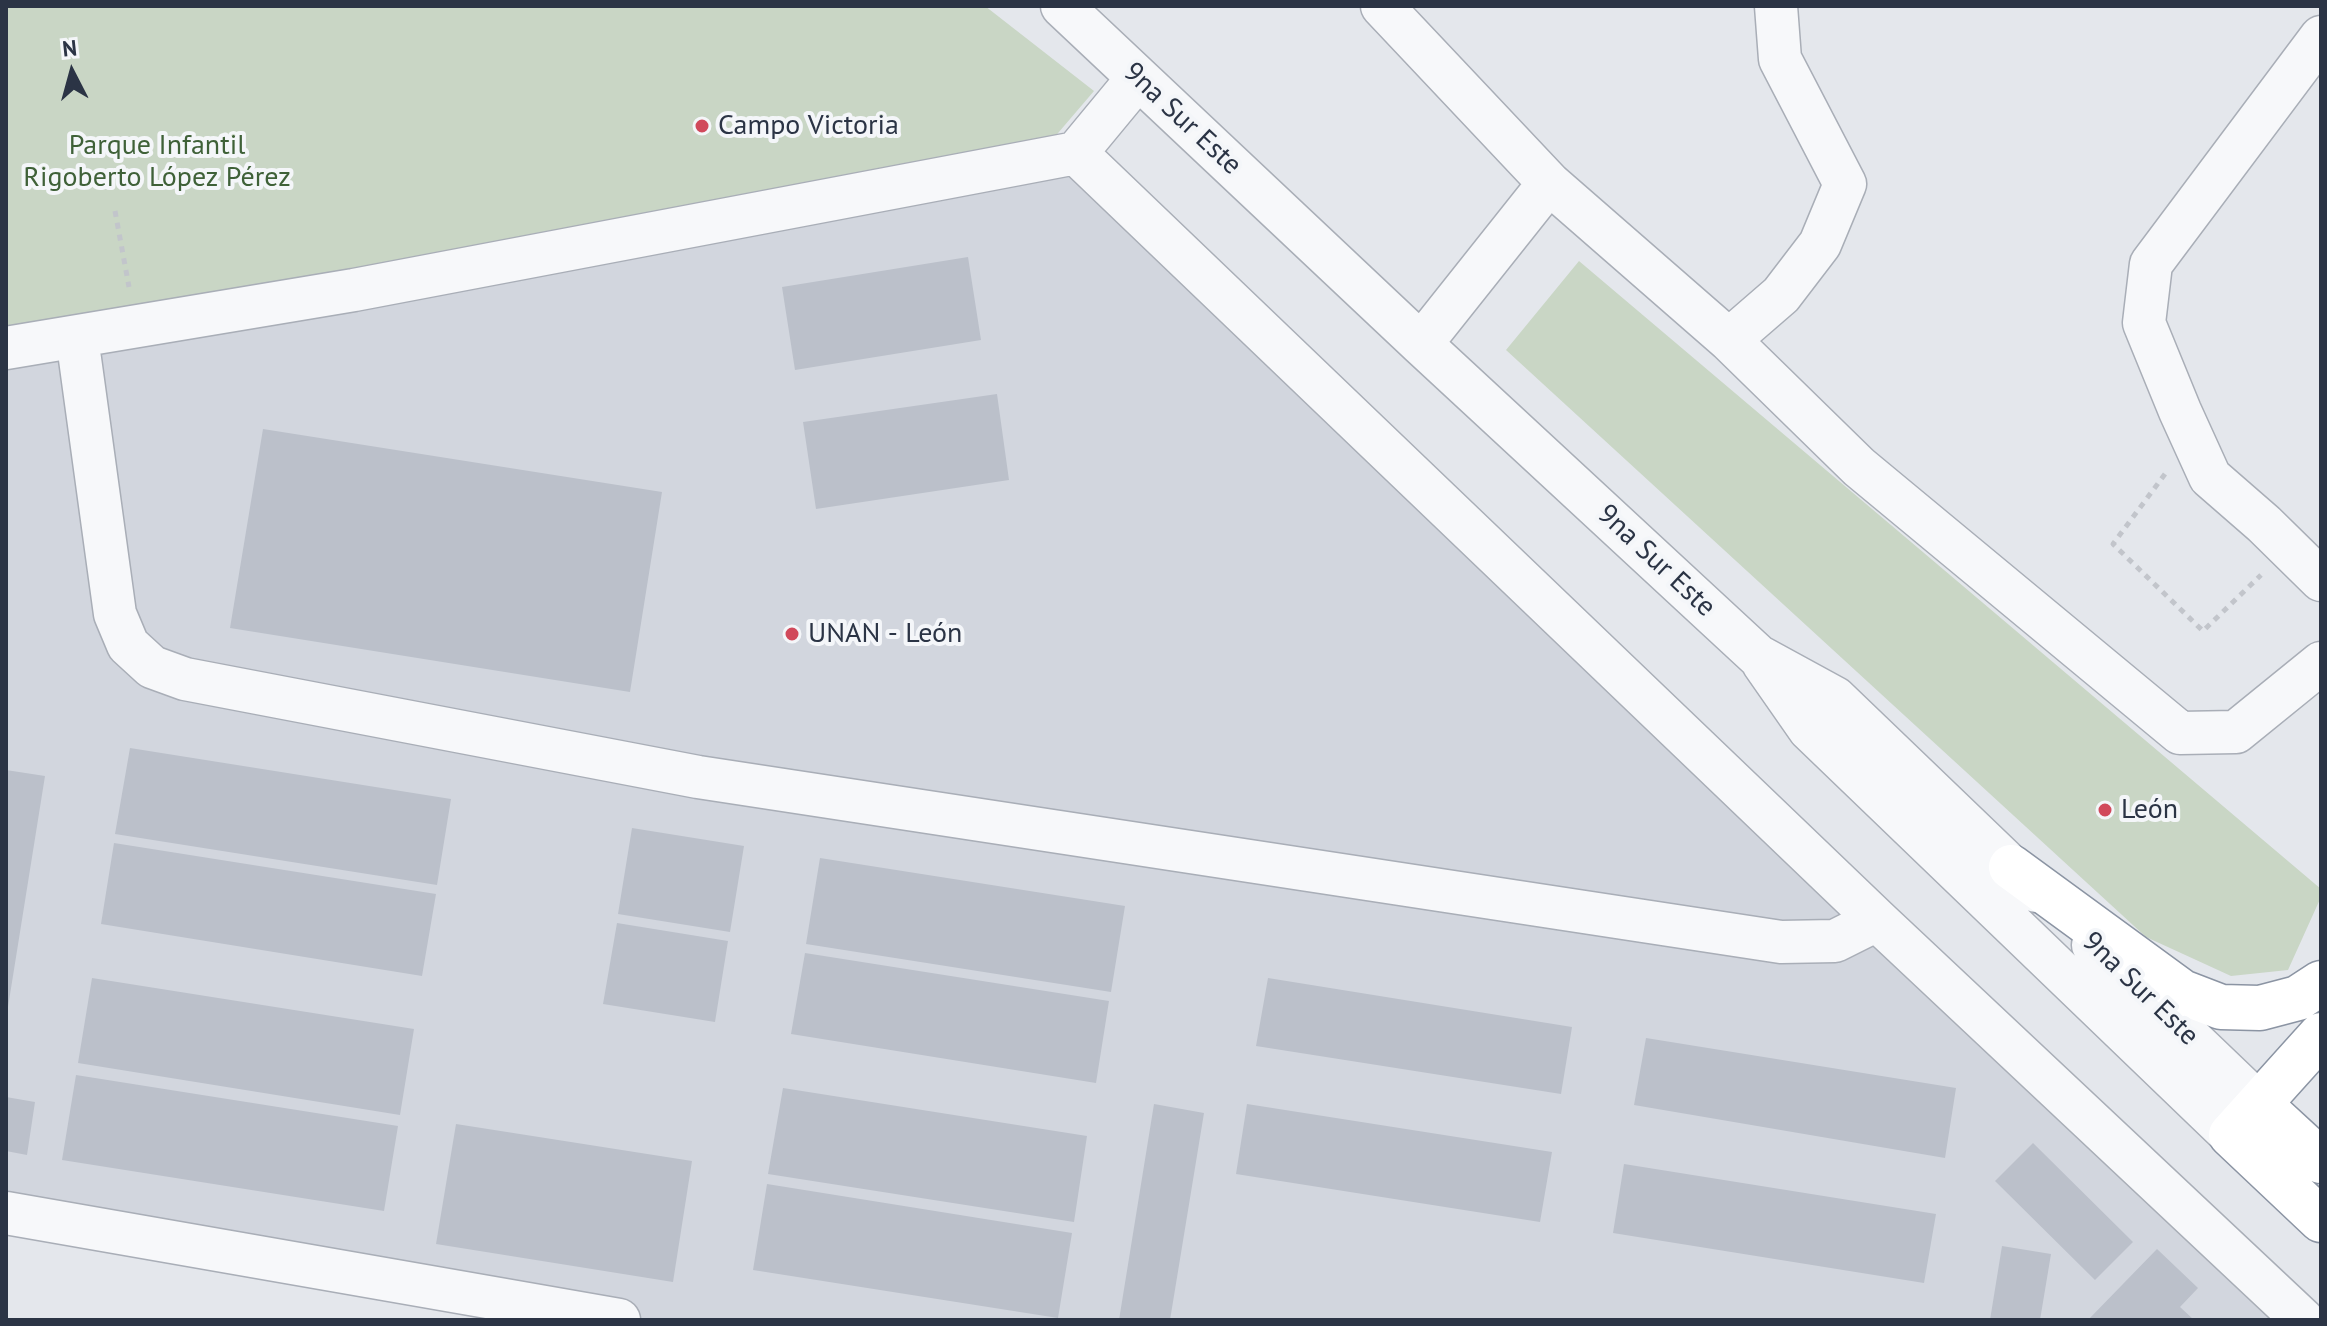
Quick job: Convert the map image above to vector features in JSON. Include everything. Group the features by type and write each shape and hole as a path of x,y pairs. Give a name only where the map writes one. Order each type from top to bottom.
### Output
{"highway":[{"path":"2011,867 2182,992 2221,1007 2260,1008 2298,998 2321,983"},
{"path":"2245,1120 2321,1035"},
{"path":"2245,1120 2321,1161"},
{"path":"2245,1120 2321,1220"}],"street":[{"name":"9na Sur Este","path":"1062,6 1758,656 1835,698 2011,867 2245,1120"},
{"path":"1382,6 1549,183 1729,340 1859,467 2180,733 2236,732 2321,663"},
{"path":"1729,340 1781,295 1820,244 1845,184 1780,59 1776,6"},
{"path":"2321,37 2151,264 2144,323 2210,477 2321,580"},
{"path":"6,348 369,287 1076,153 1138,78"},
{"path":"1076,153 1877,920 2303,1320"},
{"path":"1421,344 1549,183"},
{"path":"77,337 115,614 128,645 152,667 185,679 698,777 1781,942 1835,941 1877,920"},
{"path":"1758,656 1809,729 2245,1120"},
{"path":"6,1213 619,1320"}],"path":[{"path":"115,211 137,327"},
{"path":"2192,438 2113,544 2203,631 2289,549"}],"shaded area":[{"name":"UNAN - León","path":"1076,153 2303,1320 619,1320 6,1213 6,348"}],"green space":[{"name":"Parque Infantil Rigoberto López Pérez","path":"6,6 985,6 1094,91 1035,160 6,334"},
{"path":"1579,261 2321,889 2321,897 2288,970 2231,976 2146,937 1506,350"}],"building":[{"path":"968,257 981,340 795,370 782,287"},
{"path":"997,394 1009,480 816,509 803,422"},
{"path":"263,429 662,492 630,692 230,628"},
{"path":"130,748 451,799 437,885 115,834"},
{"path":"6,770 45,776 8,1007 6,1007"},
{"path":"632,828 744,846 730,932 618,914"},
{"path":"114,843 436,894 422,976 101,924"},
{"path":"820,858 1125,906 1111,992 806,944"},
{"path":"617,923 728,941 715,1022 603,1004"},
{"path":"805,953 1109,1001 1096,1083 791,1034"},
{"path":"92,978 414,1029 400,1115 78,1063"},
{"path":"1268,978 1572,1027 1561,1094 1256,1046"},
{"path":"1646,1038 1956,1088 1945,1158 1634,1105"},
{"path":"76,1075 398,1126 384,1211 62,1160"},
{"path":"783,1088 1087,1136 1074,1222 768,1174"},
{"path":"6,1097 35,1102 27,1155 6,1151"},
{"path":"1154,1104 1204,1113 1170,1320 1119,1320"},
{"path":"1247,1104 1552,1152 1540,1222 1236,1174"},
{"path":"456,1124 692,1161 673,1282 436,1244"},
{"path":"2033,1143 2133,1242 2095,1280 1995,1181"},
{"path":"1624,1164 1936,1214 1924,1283 1613,1233"},
{"path":"767,1184 1072,1233 1058,1318 753,1270"},
{"path":"2002,1246 2051,1254 2040,1320 1990,1320"},
{"path":"2157,1249 2198,1288 2180,1307 2194,1320 2088,1320"}],"place":[{"name":"Campo Victoria","path":"702,126"},
{"name":"UNAN - León","path":"792,634"},
{"name":"León","path":"2105,810"}]}
